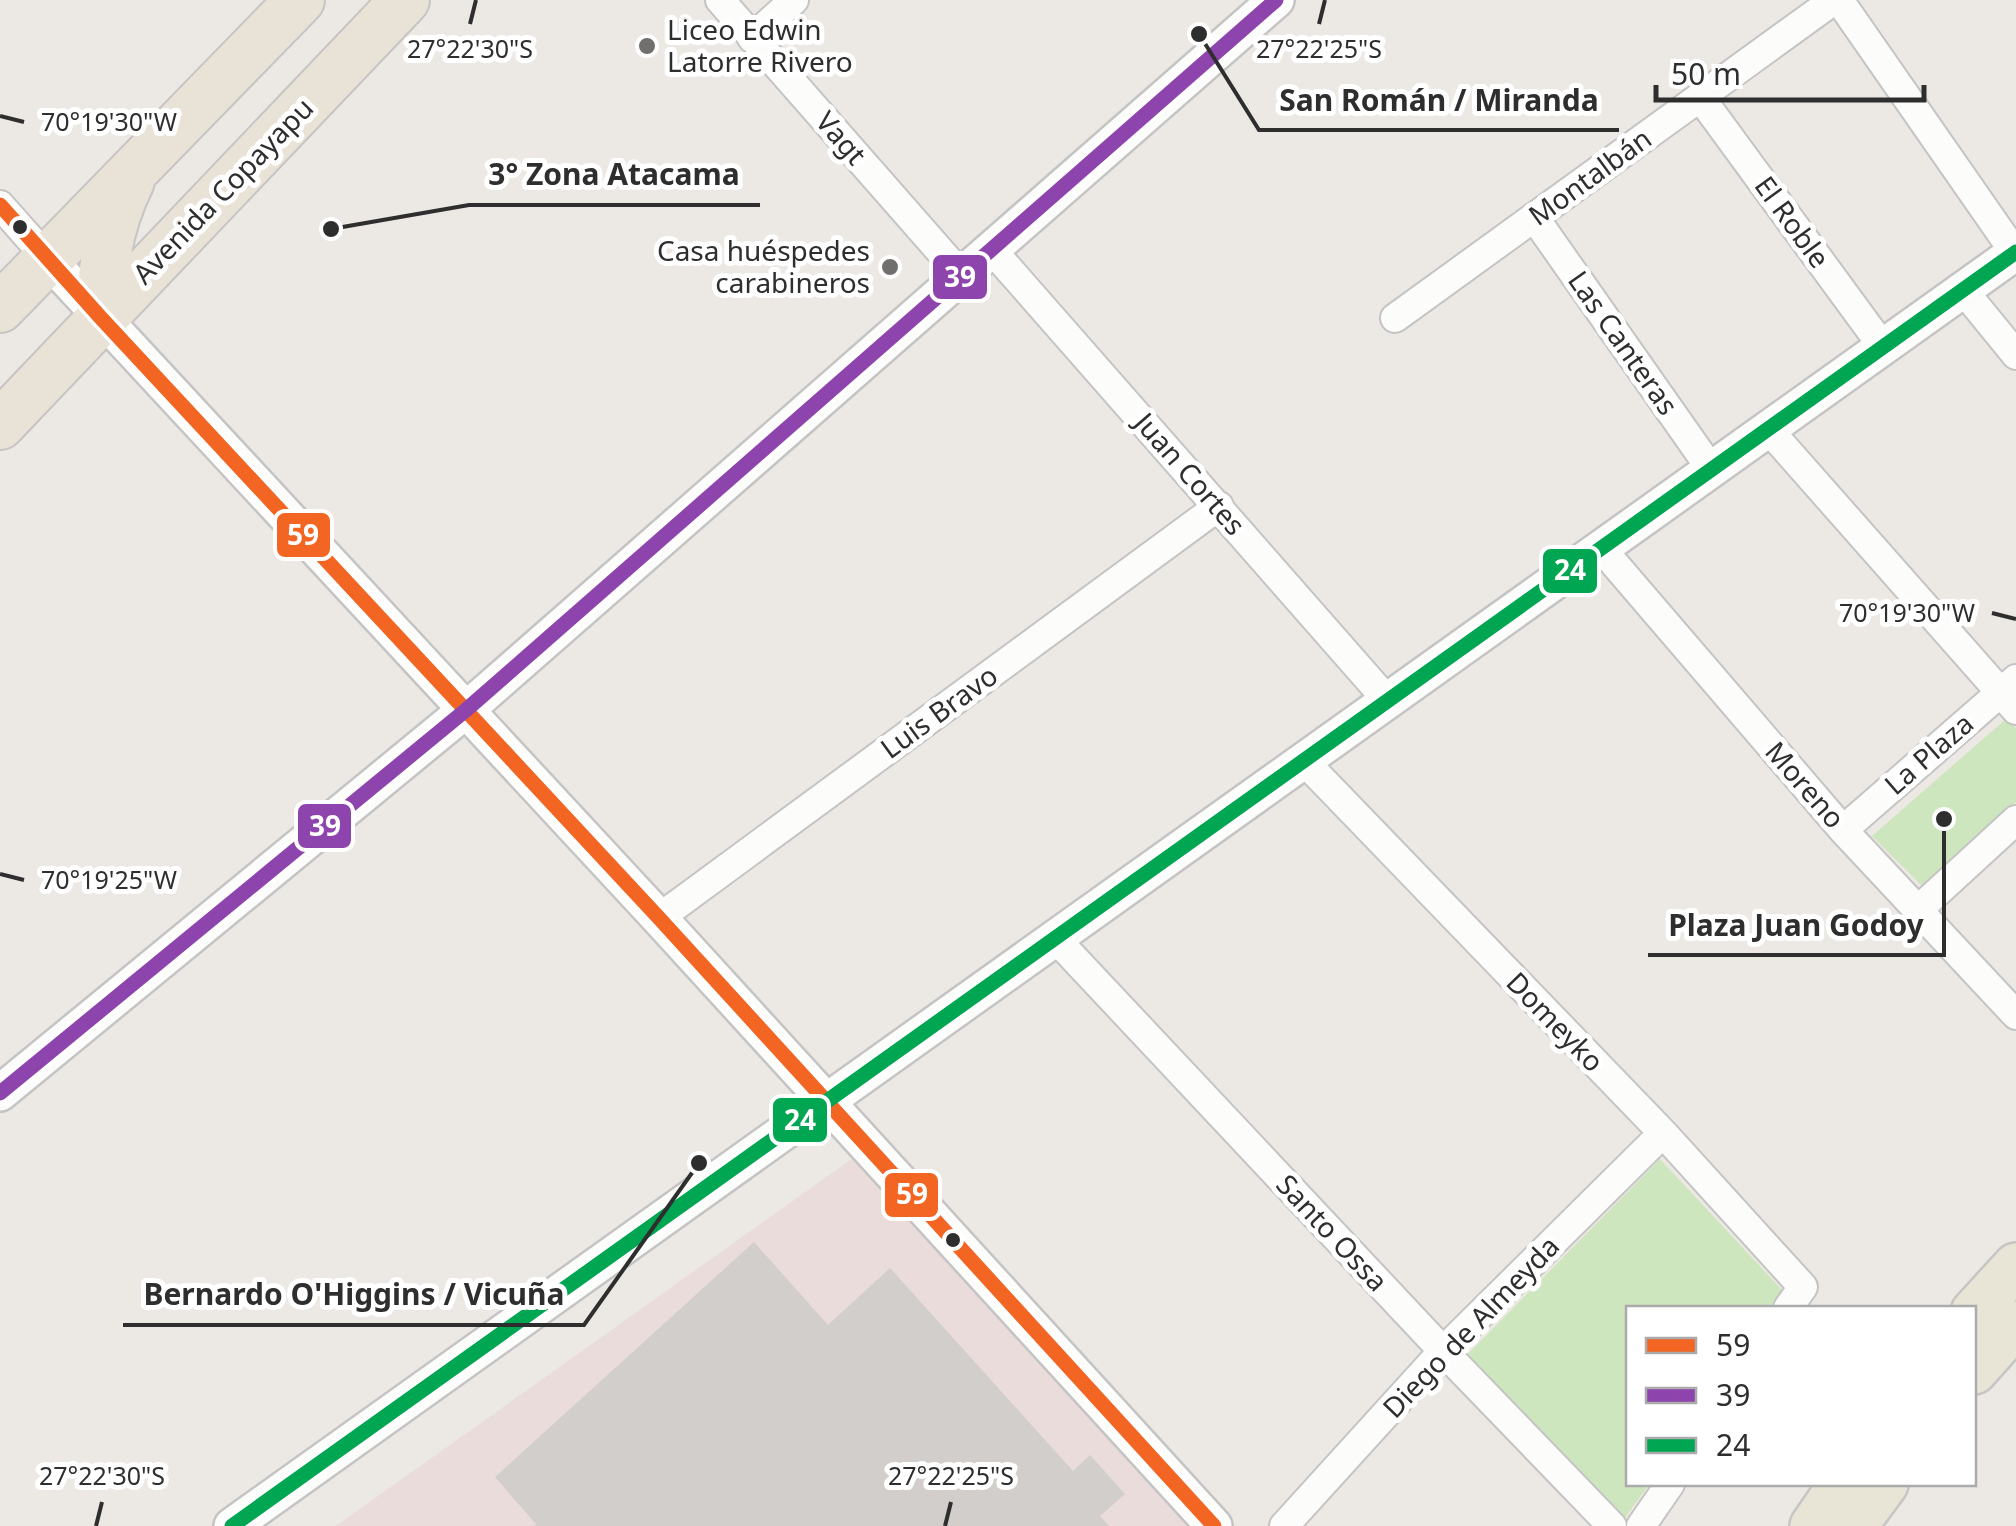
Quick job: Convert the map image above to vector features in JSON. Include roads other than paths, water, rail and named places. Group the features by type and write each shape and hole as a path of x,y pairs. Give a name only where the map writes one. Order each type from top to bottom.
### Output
{"highway":[{"path":"0,308 300,0"},
{"name":"Avenida Copayapu","path":"0,425 405,0"},
{"path":"101,318 110,234 140,163"}],"main road":[{"path":"1976,1310 2016,1266"},
{"path":"1976,1369 2016,1324"},
{"path":"1813,1526 1841,1486"},
{"path":"1854,1526 1884,1486"}],"street":[{"name":"Vagt","path":"720,0 962,276"},
{"path":"752,38 794,0"},
{"path":"0,1093 466,710 1276,0"},
{"path":"232,1526 2016,252 1837,0"},
{"name":"Montalbán","path":"1394,318 1837,0"},
{"name":"El Roble","path":"1700,96 1883,347"},
{"path":"0,205 1214,1526"},
{"name":"Las Canteras","path":"1534,217 1712,469"},
{"name":"Juan Cortes","path":"992,250 1387,700"},
{"path":"1962,290 2016,355"},
{"path":"1768,429 2010,694"},
{"name":"Luis Bravo","path":"659,918 1219,506"},
{"name":"Moreno","path":"1601,548 1844,830 2016,1015"},
{"name":"La Plaza","path":"1844,830 2010,694"},
{"name":"Domeyko","path":"1303,760 1662,1133 1796,1298"},
{"path":"1918,910 2016,820"},
{"name":"Santo Ossa","path":"1054,937 1442,1351 1612,1526"},
{"name":"Diego de Almeyda","path":"1284,1526 1442,1351 1662,1133"},
{"path":"1641,1526 1669,1486"}],"place":[{"name":"San Román / Miranda","path":"1199,34"},
{"name":"Liceo Edwin Latorre Rivero","path":"647,46"},
{"name":"3° Zona Atacama","path":"331,229"},
{"name":"Casa huéspedes carabineros","path":"890,267"},
{"name":"Plaza Juan Godoy","path":"1944,819"},
{"name":"Bernardo O'Higgins / Vicuña","path":"699,1163"}]}
